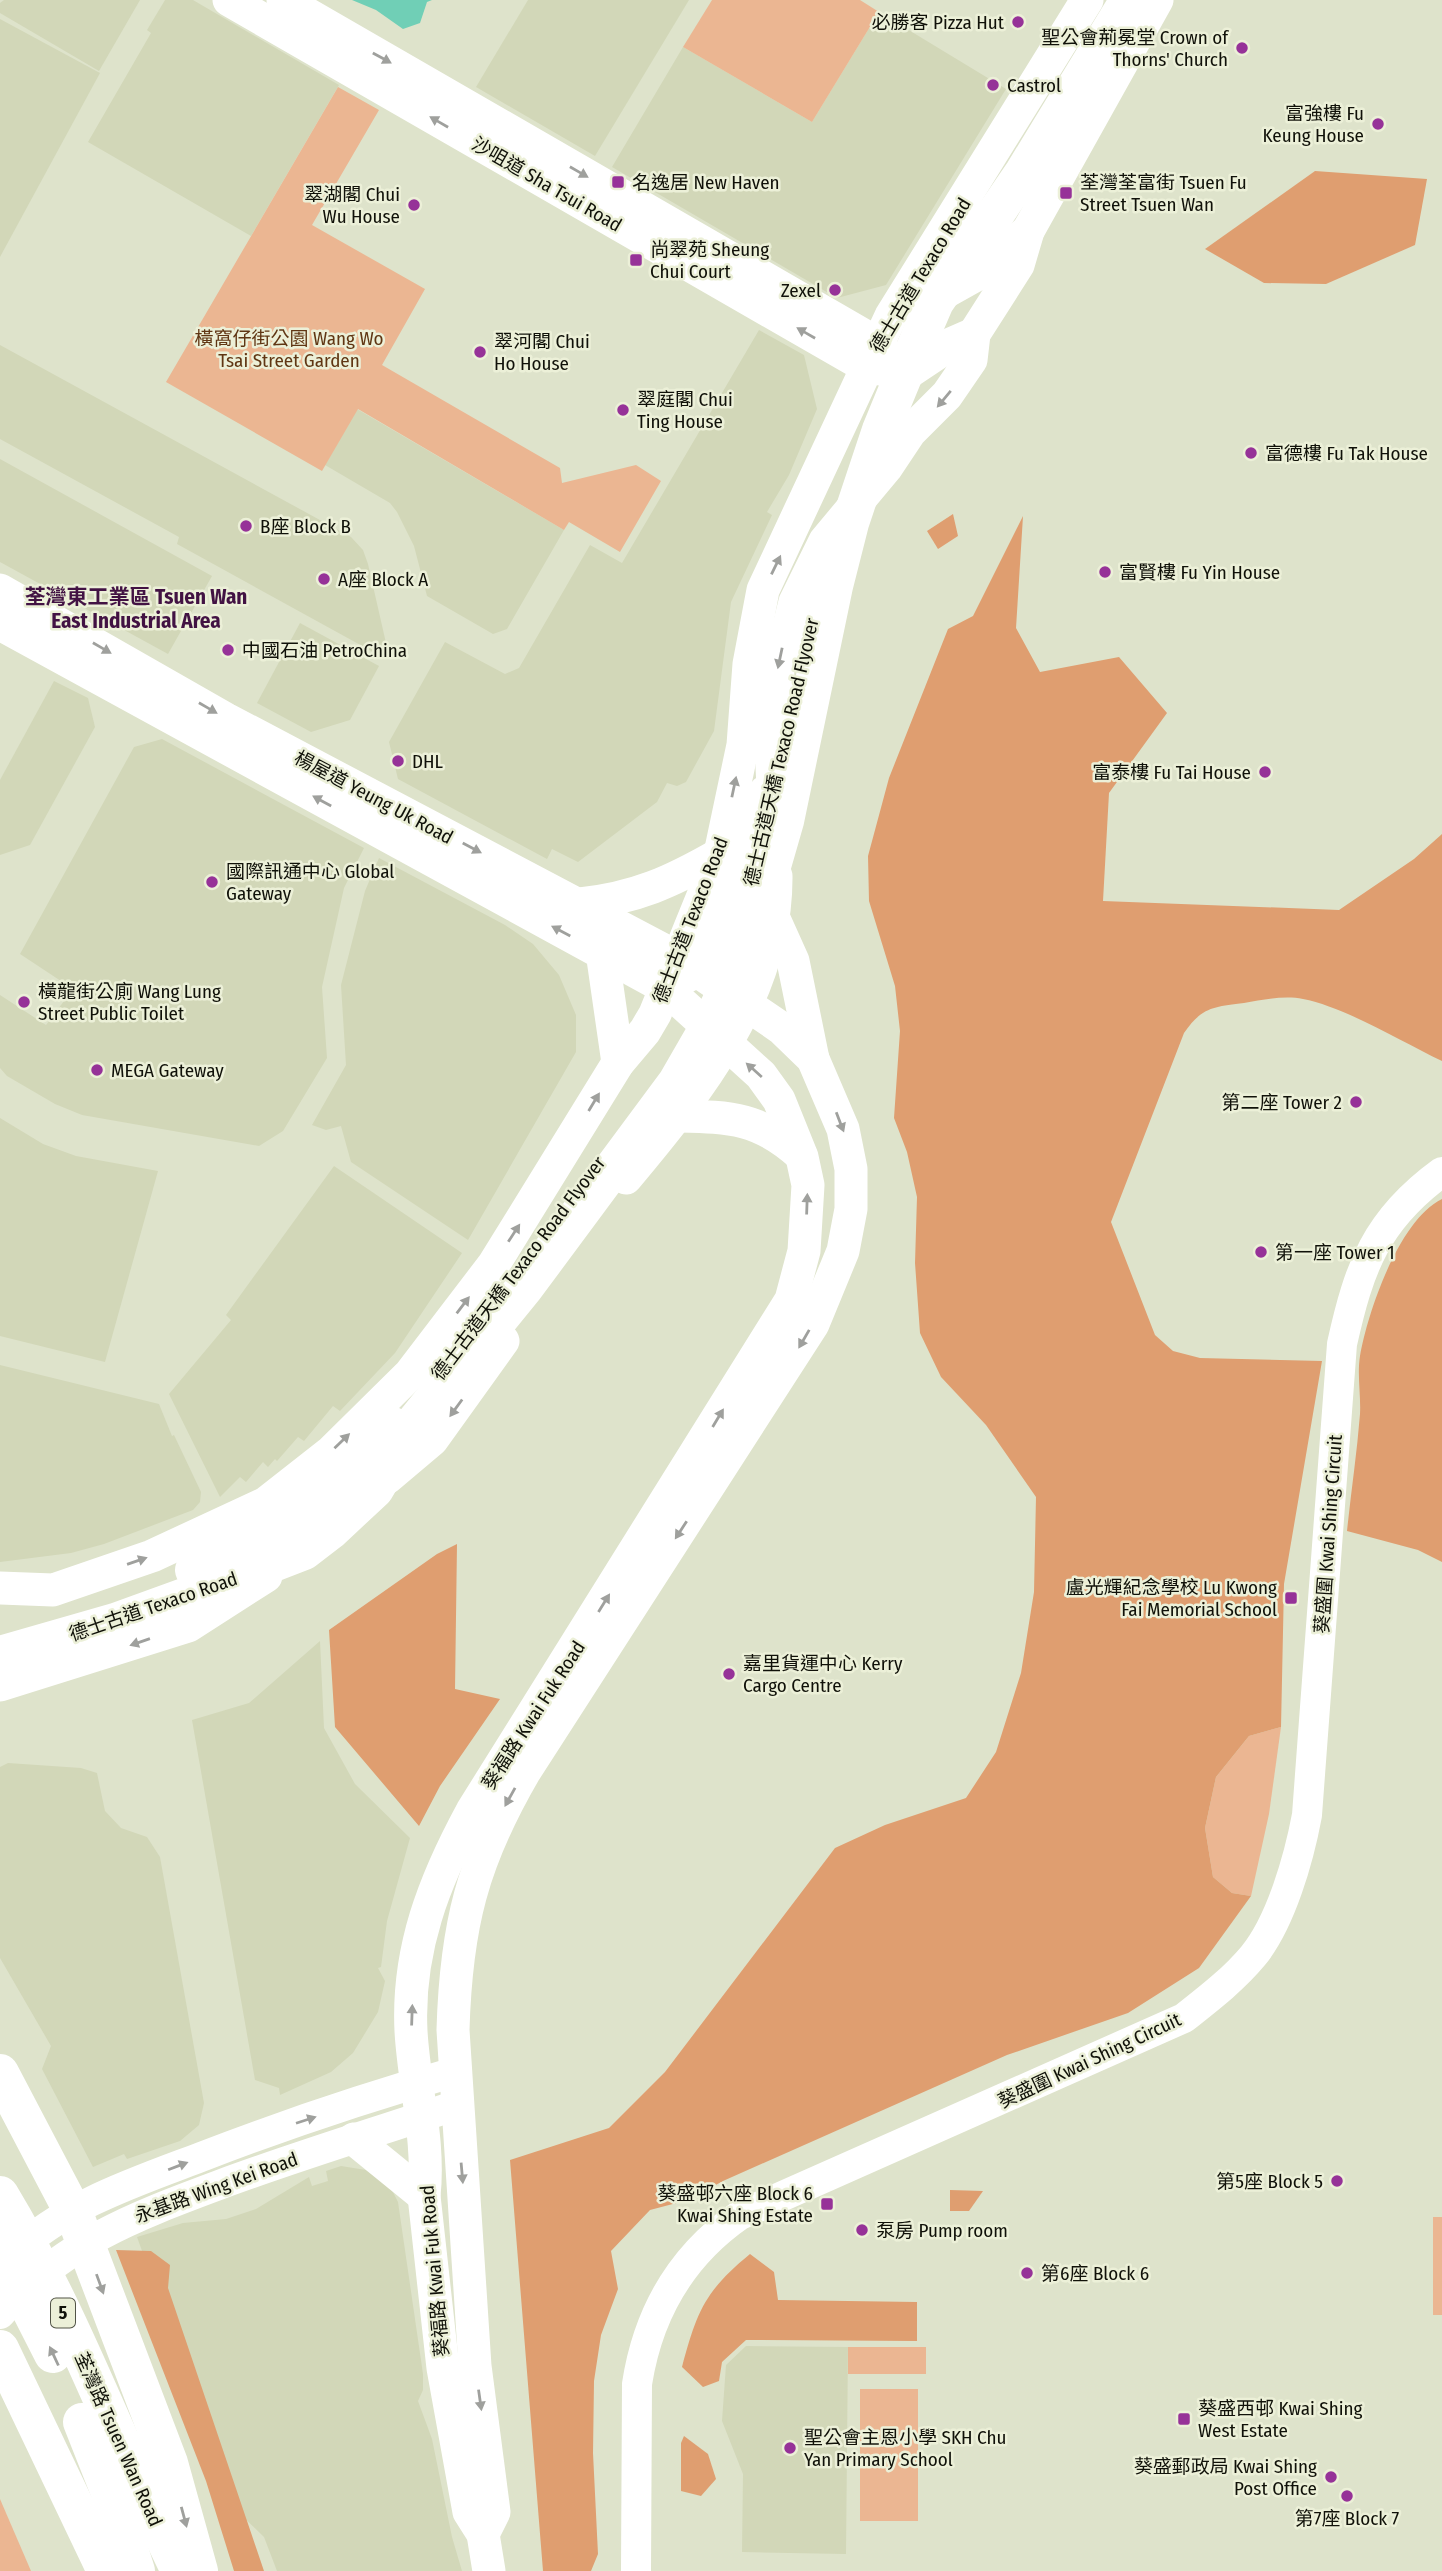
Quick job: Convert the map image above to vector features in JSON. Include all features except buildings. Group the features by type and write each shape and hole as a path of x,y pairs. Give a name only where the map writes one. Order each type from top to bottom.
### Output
{"main road":[{"name":"沙咀道 Sha Tsui Road","path":"229,0 878,342"},
{"name":"沙咀道 Sha Tsui Road","path":"283,0 878,342"},
{"name":"德士古道 Texaco Road","path":"0,1587 53,1590 152,1556 266,1503 331,1452 411,1374 504,1250 618,1063 652,1021 679,971 720,854 743,745 749,664 763,590 829,453 878,342 1087,0"},
{"name":"德士古道天橋 Texaco Road Flyover","path":"375,1489 412,1426 525,1287 584,1192 665,1075 732,949 770,816 820,583 870,425 908,327 923,296 1010,168 1113,0"},
{"name":"德士古道天橋 Texaco Road Flyover","path":"193,1582 282,1525 351,1471 427,1388 584,1192 677,1082 711,1023 744,953 785,821 834,586 850,523 881,430 935,302 1024,173 1129,0"},
{"name":"德士古道 Texaco Road","path":"0,1685 188,1626 303,1551 432,1440 552,1273 679,1116 725,1045 746,1006 775,921 772,767 778,670 795,601 825,541 886,468 910,432 931,413 957,382 971,360 974,334 1018,265 1028,231 1157,0"},
{"path":"910,432 906,374 878,342 933,299 974,276 1028,231"},
{"path":"906,374 951,344 974,334"},
{"name":"楊屋道 Yeung Uk Road","path":"0,590 226,719 580,904 679,971 746,1006"},
{"name":"楊屋道 Yeung Uk Road","path":"0,624 602,952 679,971"},
{"path":"679,971 730,901 772,767"},
{"path":"580,904 608,901 658,888 720,854"},
{"path":"775,921 793,961 813,1059"},
{"path":"602,952 618,1063"},
{"name":"葵福路 Kwai Fuk Road","path":"489,2571 483,2534 469,2512 443,2368 424,2196 427,2168 411,2029 414,1971 427,1906 440,1873 472,1811 791,1300 804,1251 808,1185 803,1157 779,1100 761,1075 725,1045 679,971"},
{"name":"葵福路 Kwai Fuk Road","path":"483,2534 494,2512 475,2366 455,2072 454,1974 474,1880 496,1823 539,1747 813,1324 834,1276 851,1209 851,1169 843,1129 813,1059 782,1028 746,1006"},
{"path":"679,1116 726,1117 756,1123 786,1142 803,1157"},
{"path":"193,1582 266,1503"},
{"name":"德士古道 Texaco Road","path":"0,1636 136,1594 193,1582 303,1551"},
{"name":"德士古道 Texaco Road","path":"0,1655 115,1622 193,1582"},
{"path":"0,1604 53,1590"},
{"path":"0,2073 75,2216 169,2463 199,2571"},
{"path":"354,2139 424,2196"},
{"name":"荃灣路 Tsuen Wan Road","path":"0,2196 51,2288 134,2477 180,2571"},
{"name":"荃灣路 Tsuen Wan Road","path":"0,2250 66,2382 116,2508 136,2571"},
{"path":"0,2348 106,2571"}],"street":[{"name":"葵盛圍 Kwai Shing Circuit","path":"636,2571 637,2384 640,2362 647,2337 672,2284 691,2256 713,2234 740,2215 1184,2018 1217,1991 1254,1954 1297,1868 1307,1815 1342,1344 1353,1293 1367,1255 1392,1219 1421,1188 1442,1172"},
{"name":"永基路 Wing Kei Road","path":"0,2267 41,2231 114,2190 241,2141 455,2072"},
{"name":"永基路 Wing Kei Road","path":"0,2314 61,2258 127,2220 457,2105"}],"shaded area":[{"path":"4,0 140,0 99,71 0,13 0,3"},
{"path":"165,0 193,0 339,85 251,236 88,142 151,33 147,30"},
{"path":"528,0 689,0 595,156 476,87"},
{"path":"879,12 1006,89 886,285 837,298 612,167 683,47 812,122"},
{"path":"0,19 100,73 0,257"},
{"path":"1315,171 1427,179 1415,245 1326,284 1264,283 1205,249"},
{"path":"759,330 804,355 817,409 789,475 767,512 772,515 731,602 714,731 686,782 677,786 667,783 657,802 578,862 552,849 547,859 398,779 389,742 445,642 505,674 519,668 590,545 622,563"},
{"path":"0,345 351,537 363,550 368,564 386,643 384,658 177,544 179,537 0,439"},
{"path":"357,409 564,530 507,629 493,634 427,596 414,546 390,503 325,465"},
{"path":"0,459 212,576 168,654 0,562"},
{"path":"953,514 958,536 938,549 927,531"},
{"path":"1023,516 1016,628 1040,672 1119,657 1167,713 1109,793 1103,901 1339,910 1414,859 1442,834 1442,1061 1355,1017 1303,999 1274,998 1209,1010 1190,1024 1184,1033 1111,1222 1155,1335 1173,1351 1200,1358 1322,1361 1284,1584 1281,1727 1249,1736 1216,1777 1205,1828 1213,1877 1232,1893 1251,1896 1199,1968 1128,2013 1007,2055 723,2181 688,2200 650,2210 611,2251 618,2289 601,2335 594,2381 593,2453 598,2554 591,2571 543,2571 510,2160 609,2128 665,2072 835,1848 885,1825 966,1798 996,1752 1021,1673 1034,1592 1036,1497 986,1425 941,1377 920,1333 915,1263 917,1197 907,1152 894,1118 900,1031 895,986 869,901 868,856 889,778 948,629 973,616"},
{"path":"300,623 379,666 350,720 311,732 257,703"},
{"path":"54,681 88,698 95,727 30,845 0,855 0,780"},
{"name":"國際訊通中心 Global Gateway","path":"162,739 364,848 344,888 322,987 327,1058 283,1131 259,1146 82,1115 55,1104 7,1076 0,1068 0,995 46,1025 73,989 20,954 134,747"},
{"path":"379,858 505,925 533,944 559,975 576,1015 576,1052 468,1240 351,1162 341,1126 326,1130 312,1125 346,1065 341,985 365,891"},
{"path":"0,1118 43,1144 76,1156 158,1171 105,1362 0,1336"},
{"path":"334,1166 462,1253 395,1353 340,1411 333,1406 304,1441 298,1437 277,1461 275,1459 268,1467 263,1462 246,1482 240,1477 220,1497 169,1394 231,1320 226,1315"},
{"path":"1442,1199 1442,1562 1418,1550 1347,1531 1360,1414 1359,1363 1370,1315 1399,1246 1426,1210"},
{"path":"0,1365 159,1404 201,1492 200,1502 193,1510 104,1544 71,1553 0,1562"},
{"path":"457,1544 455,1689 500,1699 440,1786 419,1826 335,1727 329,1630 437,1554"},
{"path":"320,1641 324,1728 355,1784 410,1838 387,1921 381,1967 378,1968 385,1981 378,2012 353,2053 331,2072 280,2095 279,2088 255,2080 192,1720 249,1703"},
{"path":"8,1763 81,1768 97,1773 105,1811 121,1828 147,1837 160,1857 204,2103 199,2125 180,2141 127,2159 124,2154 93,2167 42,2069 51,2046 0,1958 0,1767"},
{"path":"341,2166 366,2170 391,2188 398,2202 423,2374 423,2390 418,2401 432,2439 452,2537 462,2571 277,2571 264,2537 236,2510 137,2237 183,2223 226,2219 256,2209 309,2177 312,2186 328,2181 326,2171"},
{"path":"950,2190 983,2191 969,2211 950,2211"},
{"path":"116,2250 151,2251 170,2265 168,2288 264,2571 234,2571 206,2481"},
{"path":"750,2254 774,2272 778,2300 917,2302 917,2341 746,2340 722,2362 719,2381 703,2387 682,2367 698,2316 722,2279"},
{"name":"聖公會主恩小學 SKH Chu Yan Primary School","path":"746,2346 848,2347 846,2554 742,2552 743,2474 722,2421 726,2365"},
{"path":"684,2436 708,2454 716,2479 701,2496 681,2491 681,2443"}],"green space":[{"path":"712,0 860,0 879,12 812,122 683,47"},
{"name":"橫窩仔街公園 Wang Wo Tsai Street Garden","path":"338,87 379,110 312,225 425,289 382,365 560,468 562,483 636,465 661,481 620,552 569,522 564,530 358,409 322,471 166,382"},
{"path":"1281,1727 1269,1814 1251,1896 1232,1893 1213,1877 1205,1828 1216,1777 1249,1736"},
{"path":"1433,2217 1442,2217 1442,2315 1433,2315"},
{"path":"848,2347 926,2347 926,2374 848,2374"},
{"path":"860,2389 918,2389 918,2521 860,2521"},
{"path":"0,2499 31,2571 0,2571"}],"water":[{"path":"352,0 432,0 427,2 420,23 403,29 376,10"}],"place":[{"name":"必勝客 Pizza Hut","path":"1018,22"},
{"name":"聖公會荊冕堂 Crown of Thorns' Church","path":"1242,48"},
{"name":"Castrol","path":"993,85"},
{"name":"富強樓 Fu Keung House","path":"1378,124"},
{"name":"名逸居 New Haven","path":"618,182"},
{"name":"荃灣荃富街 Tsuen Fu Street Tsuen Wan","path":"1066,193"},
{"name":"翠湖閣 Chui Wu House","path":"414,205"},
{"name":"尚翠苑 Sheung Chui Court","path":"636,260"},
{"name":"Zexel","path":"835,290"},
{"name":"翠河閣 Chui Ho House","path":"480,352"},
{"name":"翠庭閣 Chui Ting House","path":"623,410"},
{"name":"富德樓 Fu Tak House","path":"1251,453"},
{"name":"B座 Block B","path":"246,526"},
{"name":"富賢樓 Fu Yin House","path":"1105,572"},
{"name":"A座 Block A","path":"324,579"},
{"name":"中國石油 PetroChina","path":"228,650"},
{"name":"DHL","path":"398,761"},
{"name":"富泰樓 Fu Tai House","path":"1265,772"},
{"name":"國際訊通中心 Global Gateway","path":"212,882"},
{"name":"橫龍街公廁 Wang Lung Street Public Toilet","path":"24,1002"},
{"name":"MEGA Gateway","path":"97,1070"},
{"name":"第二座 Tower 2","path":"1356,1102"},
{"name":"第一座 Tower 1","path":"1261,1252"},
{"name":"盧光輝紀念學校 Lu Kwong Fai Memorial School","path":"1291,1598"},
{"name":"嘉里貨運中心 Kerry Cargo Centre","path":"729,1674"},
{"name":"第5座 Block 5","path":"1337,2181"},
{"name":"葵盛邨六座 Block 6 Kwai Shing Estate","path":"827,2204"},
{"name":"泵房 Pump room","path":"862,2230"},
{"name":"第6座 Block 6","path":"1027,2273"},
{"name":"葵盛西邨 Kwai Shing West Estate","path":"1184,2419"},
{"name":"聖公會主恩小學 SKH Chu Yan Primary School","path":"790,2448"},
{"name":"葵盛郵政局 Kwai Shing Post Office","path":"1331,2477"},
{"name":"第7座 Block 7","path":"1347,2496"}],"district":[{"name":"荃灣東工業區 Tsuen Wan East Industrial Area","path":"136,609"}]}
